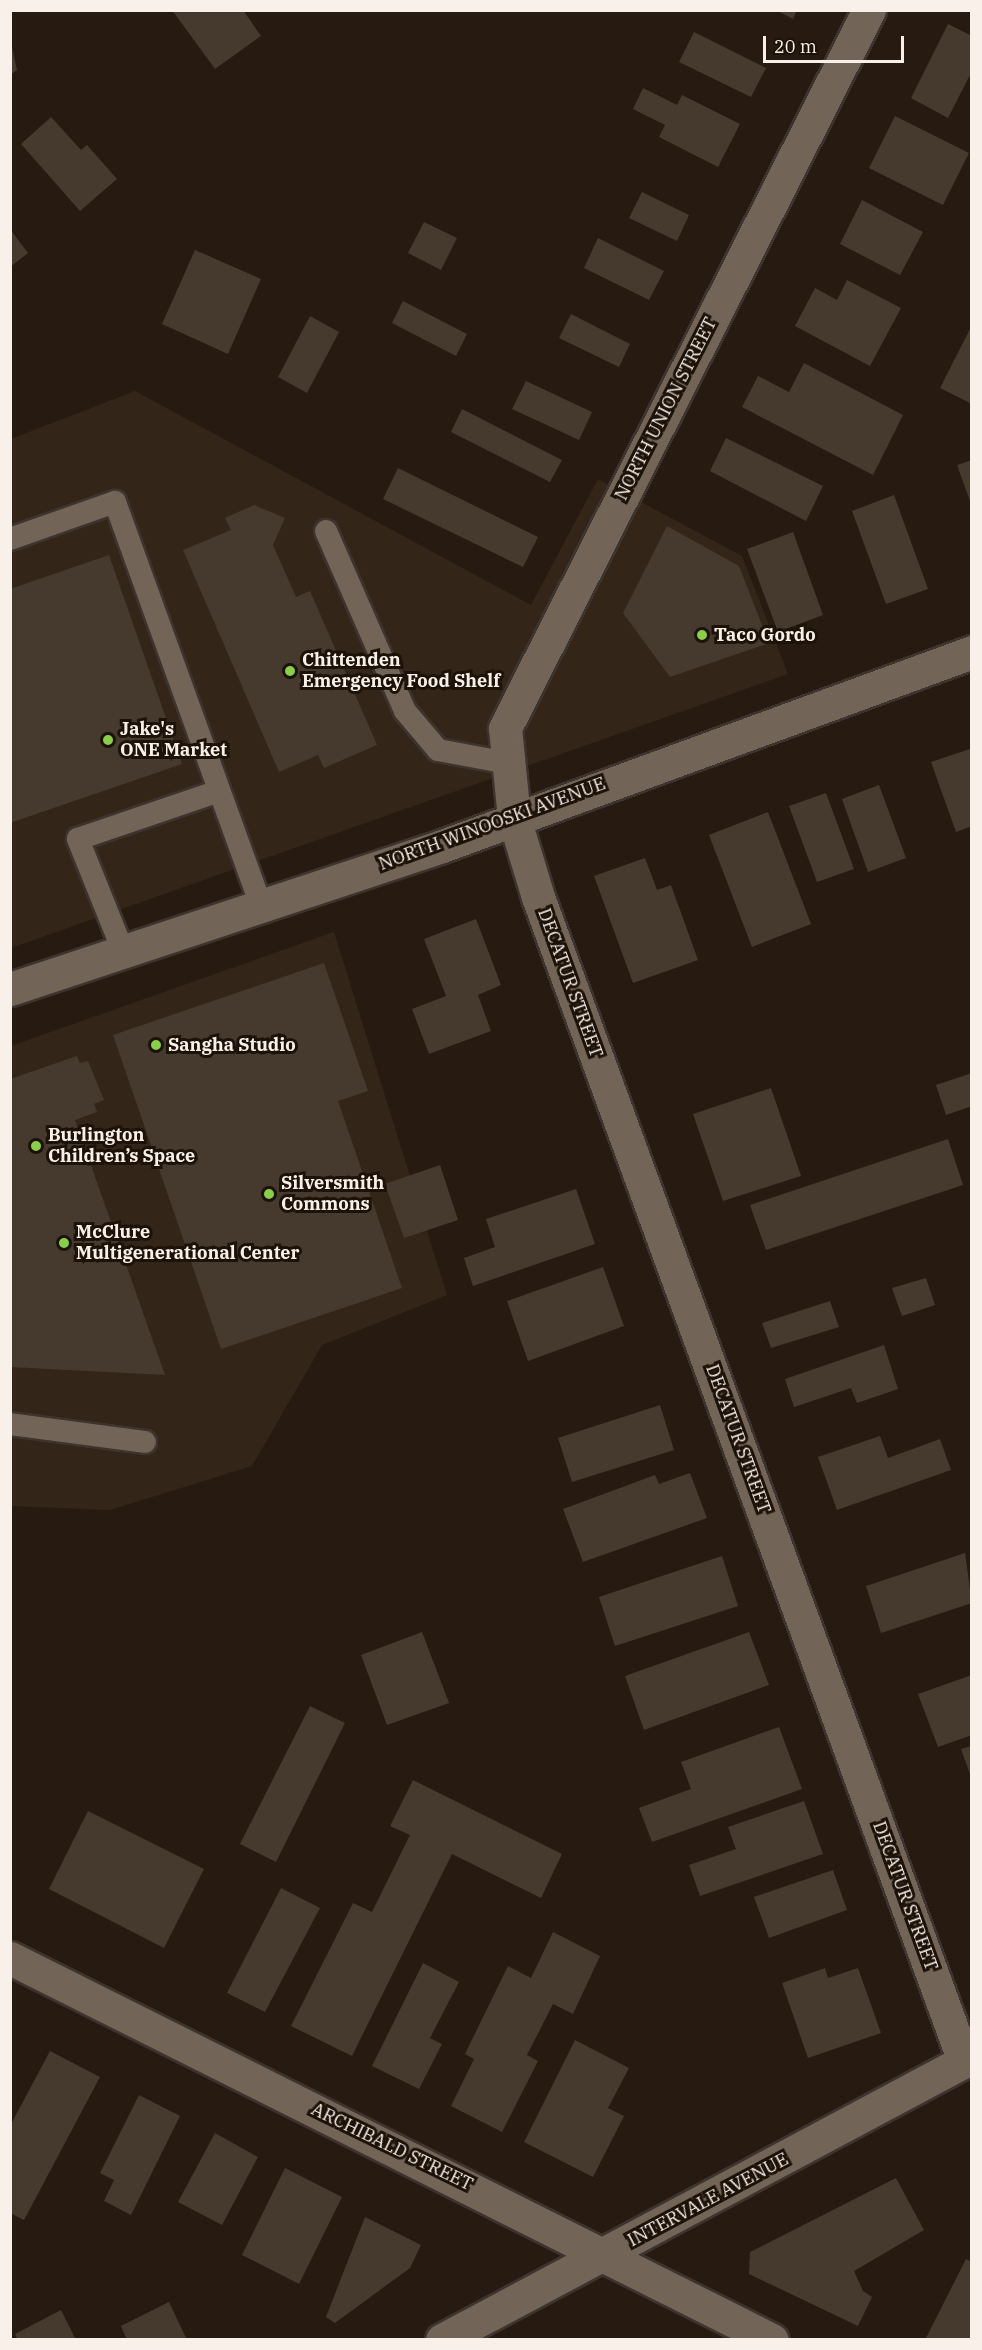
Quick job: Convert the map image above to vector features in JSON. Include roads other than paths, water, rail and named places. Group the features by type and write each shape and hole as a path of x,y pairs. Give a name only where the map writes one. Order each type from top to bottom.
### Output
{"street":[{"name":"NORTH UNION STREET","path":"514,818 505,728 869,10"},
{"name":"NORTH WINOOSKI AVENUE","path":"10,989 260,903 442,846 972,652"},
{"name":"DECATUR STREET","path":"514,818 538,897 968,2059"},
{"name":"ARCHIBALD STREET","path":"10,1958 772,2340"},
{"name":"INTERVALE AVENUE","path":"442,2340 605,2255 968,2059"}],"lane":[{"path":"10,539 115,502 260,903"},
{"path":"326,531 405,711 438,750 508,763"},
{"path":"123,951 78,839 219,791"},
{"path":"10,1425 145,1442"}],"place":[{"name":"Taco Gordo","path":"702,635"},
{"name":"Chittenden Emergency Food Shelf","path":"290,671"},
{"name":"Jake's ONE Market","path":"108,740"},
{"name":"Sangha Studio","path":"156,1045"},
{"name":"Burlington Children’s Space","path":"36,1146"},
{"name":"Silversmith Commons","path":"269,1194"},
{"name":"McClure Multigenerational Center","path":"64,1243"}]}
